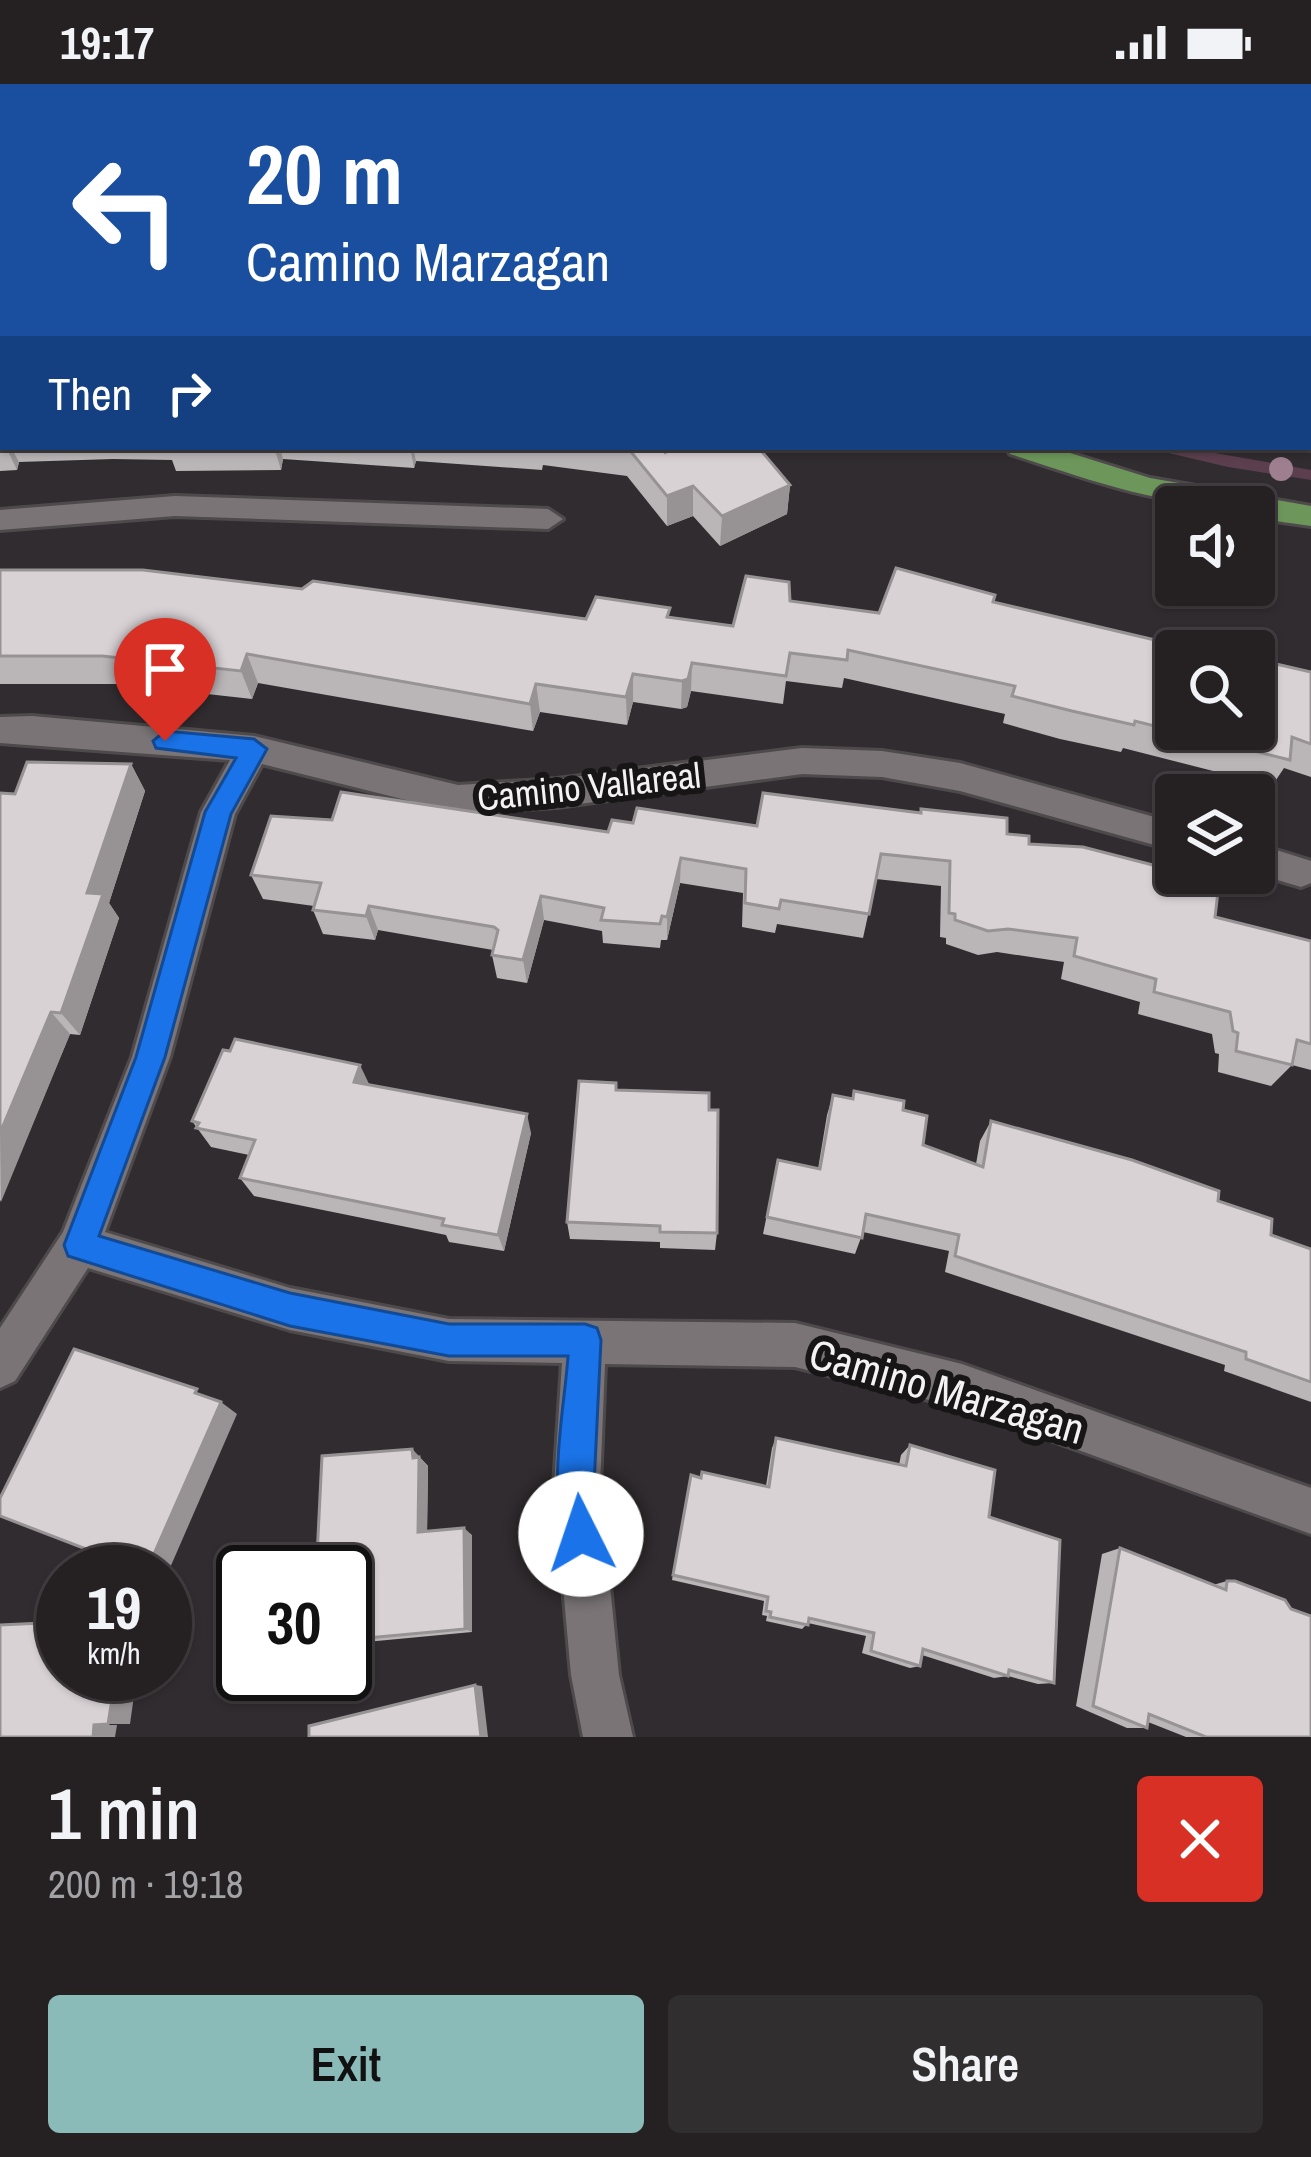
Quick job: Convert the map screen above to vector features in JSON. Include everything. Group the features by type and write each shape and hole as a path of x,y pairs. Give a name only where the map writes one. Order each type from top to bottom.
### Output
{"main road":[{"path":"1029,450 1155,489"},
{"path":"1275,510 1311,515"}],"street":[{"path":"0,520 175,506 548,519"},
{"name":"Camino Vallareal","path":"0,730 254,749 458,799 557,793 802,761 882,764 960,777 1155,831"},
{"path":"0,1366 80,1245 151,1057 218,812 254,749"},
{"path":"1275,864 1301,872"},
{"name":"Camino Marzagan","path":"80,1245 290,1310 449,1340 795,1345 962,1386 1311,1511"},
{"path":"585,1340 577,1486 595,1675 608,1737"}],"shaded area":[{"path":"1156,450 1198,450 1311,470 1311,480"}],"building":[{"path":"629,450 761,450 790,485 722,516 693,486 667,496"},
{"path":"896,568 995,595 993,602 1155,640 1155,726 1012,696 1015,686 848,650 847,660 790,653 786,676 692,663 688,679 682,681 633,674 626,697 536,684 530,704 247,654 241,671 102,656 0,656 0,570 143,570 302,589 313,581 586,619 596,597 670,608 667,617 733,626 746,576 789,582 790,601 879,613"},
{"path":"1275,664 1311,672 1311,744 1292,737 1290,760 1250,750 1275,750"},
{"path":"27,762 131,764 87,893 103,894 61,1013 51,1012 0,1133 0,793 15,794"},
{"path":"341,792 608,832 612,820 633,823 637,808 757,826 763,793 921,813 921,809 1007,818 1007,834 1029,836 1029,844 1083,847 1155,866 1155,894 1218,894 1215,917 1311,941 1311,1044 1297,1040 1292,1065 1236,1051 1238,1033 1233,1031 1230,1012 1154,992 1156,979 1074,956 1077,938 988,931 955,920 955,914 949,913 950,861 881,854 869,914 781,900 779,909 745,903 746,869 681,858 667,917 662,916 660,924 601,920 604,908 541,896 523,960 492,955 498,930 494,927 369,906 366,916 313,910 321,883 251,875 271,816 332,820"},
{"path":"235,1039 360,1065 354,1082 527,1114 498,1235 442,1225 444,1219 240,1178 255,1140 196,1128 199,1123 192,1121 223,1050 230,1051"},
{"path":"579,1081 616,1083 616,1090 709,1093 709,1110 718,1110 717,1233 567,1222"},
{"path":"854,1091 904,1101 903,1110 927,1116 923,1145 983,1167 991,1121 1132,1160 1219,1191 1218,1201 1272,1219 1271,1235 1311,1249 1311,1382 1246,1359 1246,1352 955,1256 959,1235 866,1214 862,1238 767,1217 778,1160 820,1169 833,1095 853,1099"},
{"path":"74,1349 197,1389 195,1393 221,1402 158,1545 76,1545 0,1516 0,1498"},
{"path":"776,1438 906,1466 910,1445 995,1470 989,1517 1060,1540 1054,1683 1009,1670 1008,1676 923,1649 920,1666 871,1651 874,1633 809,1618 808,1625 770,1617 768,1597 673,1575 691,1475 701,1478 702,1472 769,1487"},
{"path":"412,1449 413,1458 419,1457 418,1532 464,1528 465,1629 372,1638 372,1545 318,1545 322,1456"},
{"path":"1120,1548 1226,1590 1227,1581 1235,1581 1285,1600 1291,1609 1311,1616 1311,1737 1206,1737 1149,1714 1147,1728 1093,1706"},
{"path":"36,1623 36,1701 112,1701 108,1724 94,1725 93,1737 0,1737 0,1625"},
{"path":"475,1685 481,1737 309,1737 309,1726"}],"route":[{"path":"165,741 254,749 218,812 151,1057 80,1245 290,1310 449,1340 585,1340 577,1486 581,1534"}]}
